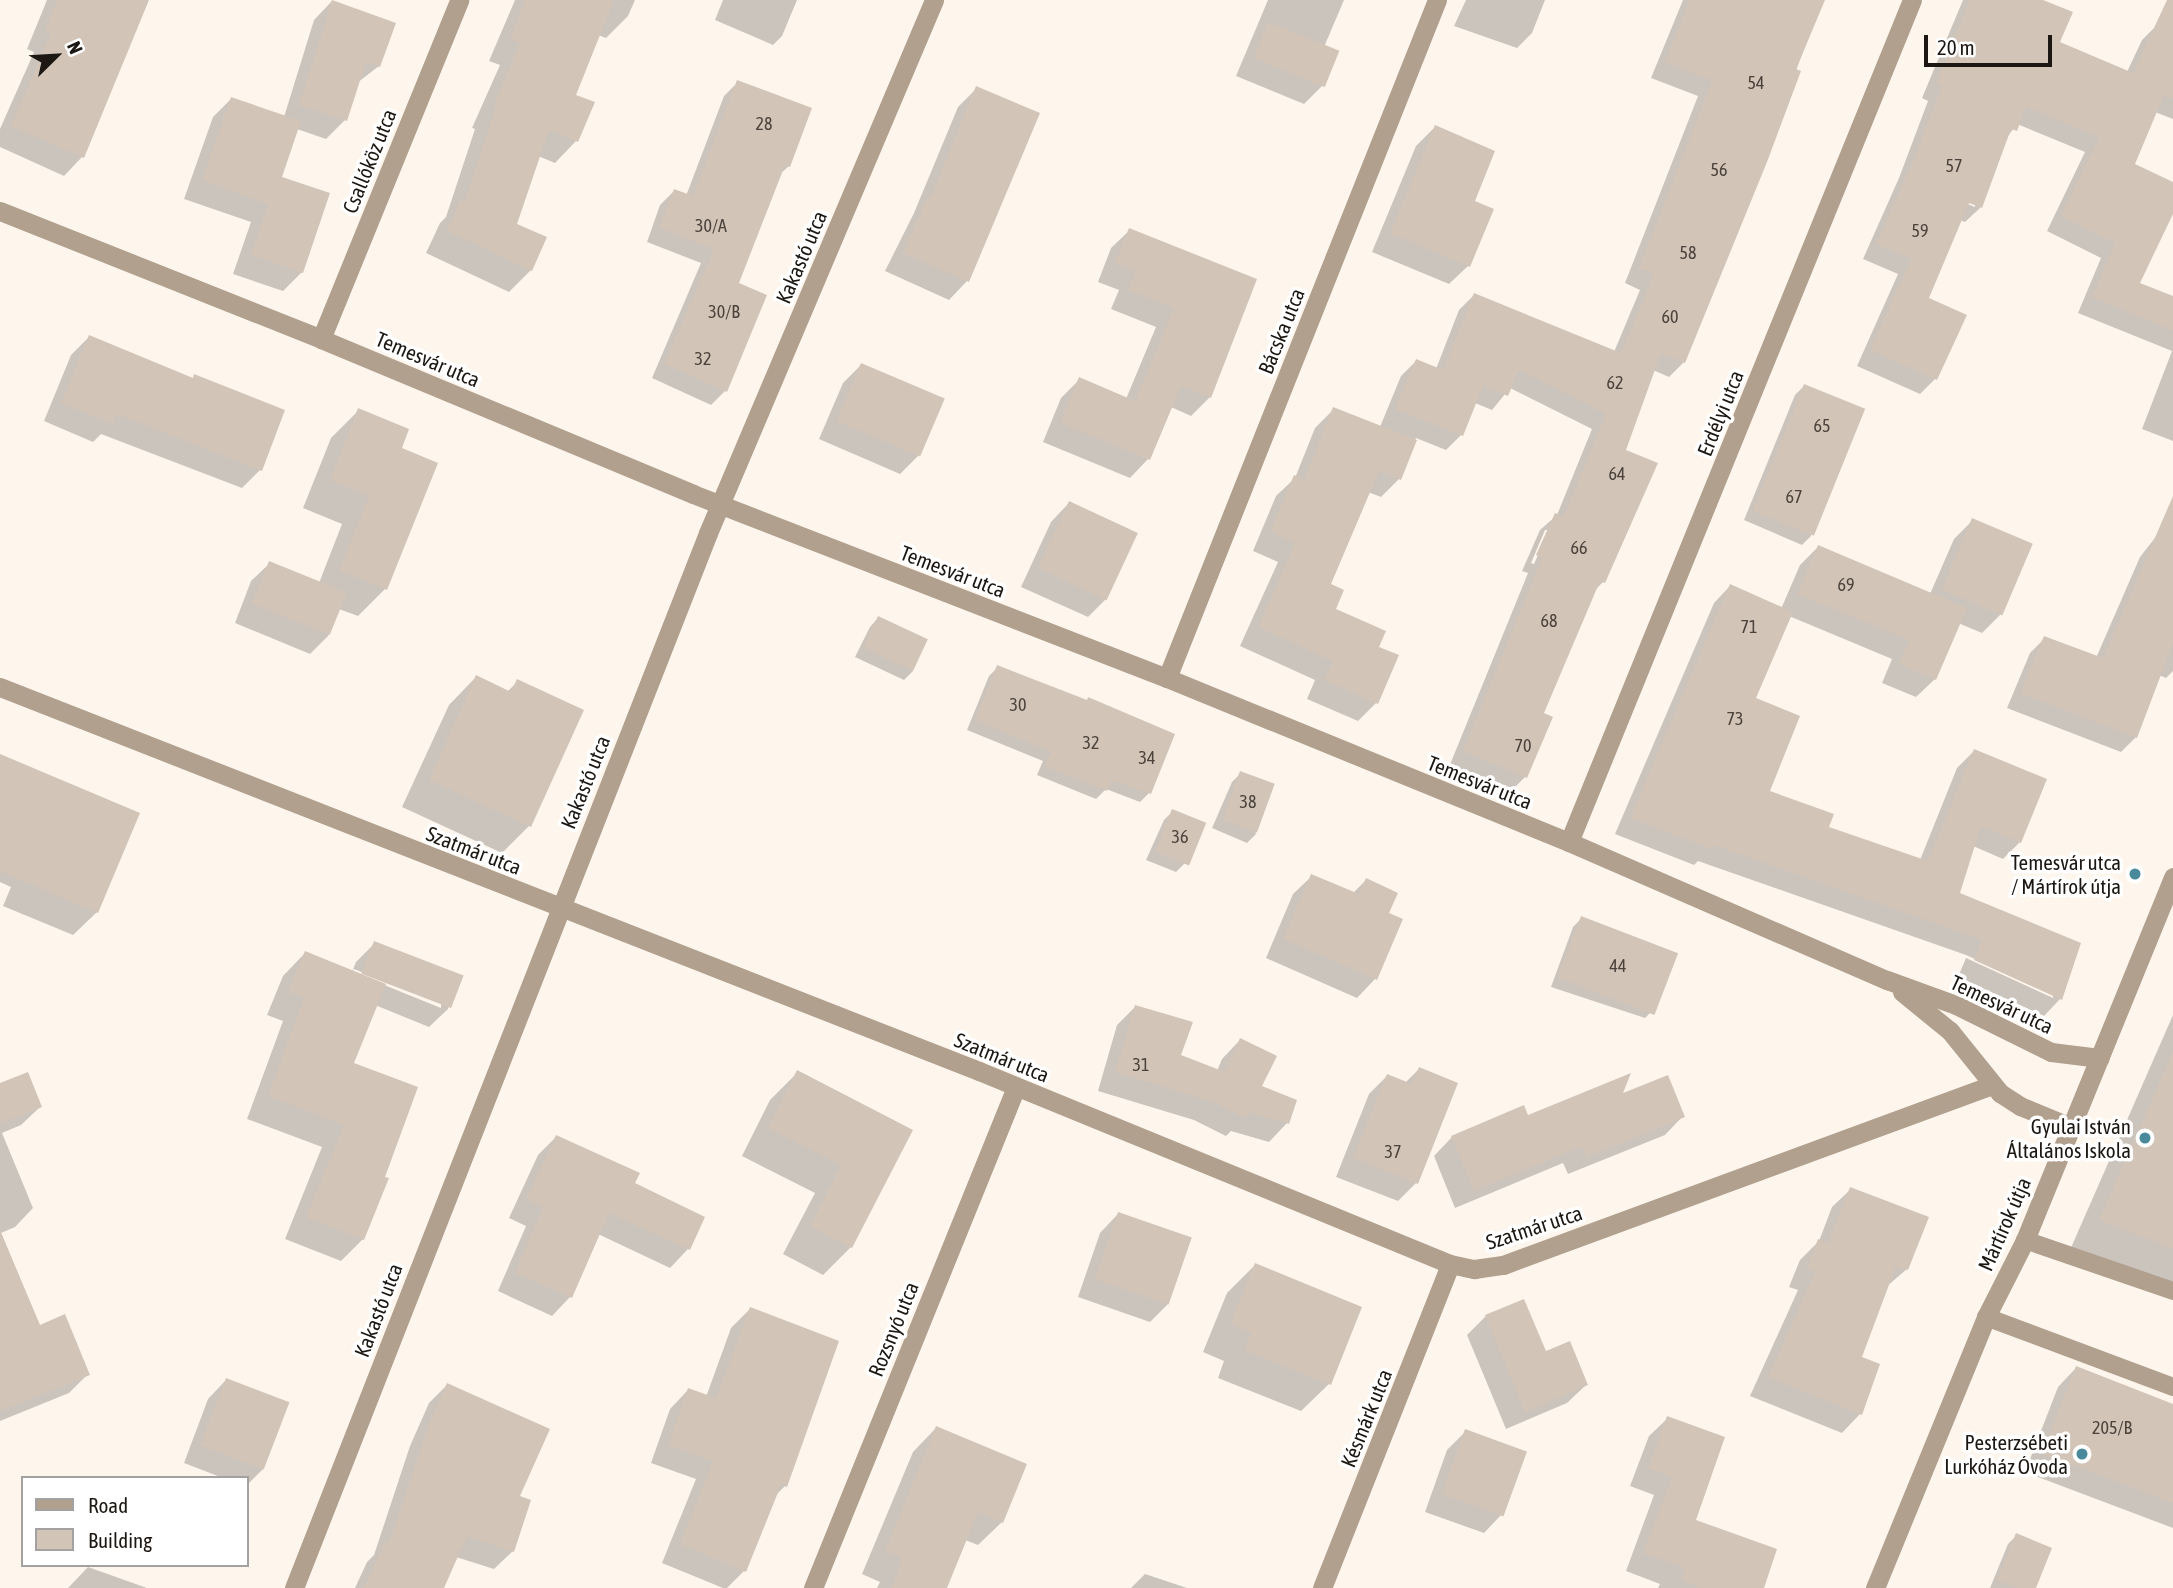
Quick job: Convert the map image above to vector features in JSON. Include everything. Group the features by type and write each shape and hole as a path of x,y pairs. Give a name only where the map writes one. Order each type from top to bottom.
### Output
{"street":[{"name":"Csallóköz utca","path":"321,339 459,0"},
{"name":"Kakastó utca","path":"294,1588 559,908 721,505 934,0"},
{"name":"Bácska utca","path":"1167,678 1437,0"},
{"name":"Erdélyi utca","path":"1569,842 1912,0"},
{"name":"Temesvár utca","path":"0,211 321,339 721,505 1167,678 1569,842 1887,980 1956,1005 2051,1052 2099,1058"},
{"name":"Szatmár utca","path":"0,687 1016,1087 1450,1264 1474,1269 1503,1265 1992,1085"},
{"name":"Mártírok útja","path":"1875,1588 1986,1317 2025,1240 2173,877"},
{"name":"Temesvár utca","path":"1887,980 1950,1031 1992,1085 2020,1106 2071,1127"},
{"name":"Rozsnyó utca","path":"813,1588 1016,1087"},
{"name":"Késmárk utca","path":"1322,1588 1450,1264"}],"lane":[{"path":"2025,1240 2173,1291"},
{"path":"1986,1317 2173,1387"}],"building":[{"path":"57,0 149,0 84,158 11,126 51,33 45,30"},
{"path":"332,0 396,23 380,67 366,62 347,121 299,105"},
{"path":"525,0 614,0 576,95 595,102 578,142 549,130 517,224 547,237 532,271 447,231 461,199 465,201 496,107 493,106 520,43 510,39"},
{"path":"1690,0 1825,0 1796,69 1801,71 1767,162 1685,363 1661,353 1626,450 1658,463 1605,583 1600,581 1544,713 1553,717 1527,778 1463,751 1542,558 1536,555 1555,513 1564,516 1606,414 1519,370 1508,396 1483,386 1463,436 1395,409 1416,359 1443,370 1474,293 1621,353 1654,274 1639,268 1712,81 1665,62"},
{"path":"1970,0 2043,0 2073,12 2060,42 2133,73 2167,0 2173,0 2173,98 2164,95 2135,164 2173,182 2173,214 2140,283 2173,296 2173,331 2092,297 2115,243 2061,216 2099,137 2026,107 2017,131 2011,129 1982,208 1969,203 1929,298 1967,315 1937,380 1870,350 1911,259 1876,244 1913,161 1942,86 1936,83"},
{"path":"1268,22 1339,51 1325,87 1253,58"},
{"path":"737,80 812,108 790,167 785,165 739,283 767,295 727,392 664,364 714,249 659,228 674,189 693,196"},
{"path":"976,86 1040,113 969,282 903,253 927,198 930,199"},
{"path":"231,97 301,121 282,177 330,193 303,273 251,255 268,204 202,180"},
{"path":"1435,125 1495,151 1475,201 1494,209 1470,267 1390,233"},
{"path":"1129,228 1257,279 1211,398 1181,386 1150,460 1060,423 1079,377 1135,401 1174,308 1128,290 1136,271 1115,263"},
{"path":"89,335 193,378 194,374 285,410 262,471 117,414 113,424 61,403"},
{"path":"861,363 945,399 920,457 836,421"},
{"path":"1804,384 1865,409 1814,536 1753,511"},
{"path":"1333,407 1417,440 1401,480 1379,471 1331,584 1344,590 1336,609 1386,631 1379,647 1399,655 1378,704 1324,680 1333,661 1258,627 1295,543 1270,532 1294,475 1304,480"},
{"path":"358,408 409,429 402,448 438,463 387,590 339,570 369,496 330,480"},
{"path":"2173,496 2173,643 2137,738 2020,693 2044,636 2103,658"},
{"path":"1069,501 1138,533 1107,600 1038,568"},
{"path":"1972,518 2033,544 2002,616 1942,590"},
{"path":"1818,545 1967,608 1936,680 1899,664 1909,640 1797,594"},
{"path":"269,561 347,592 330,635 252,604"},
{"path":"1730,584 1793,612 1756,698 1800,716 1770,791 1834,814 1829,827 1928,861 1974,749 2047,779 2021,843 1981,826 1960,893 2081,943 2062,1000 1974,960 1982,940 1714,845 1712,849 1630,818"},
{"path":"878,616 928,639 913,671 863,648"},
{"path":"997,665 1087,700 1088,697 1175,734 1151,794 1111,780 1107,791 1044,766 1051,752 975,720"},
{"path":"476,675 511,692 517,679 584,710 531,827 429,780"},
{"path":"0,754 140,813 98,913 0,871"},
{"path":"1240,771 1275,784 1257,833 1222,820"},
{"path":"1172,809 1206,823 1189,866 1155,852"},
{"path":"1311,874 1359,894 1366,878 1398,893 1389,913 1403,919 1377,980 1283,939"},
{"path":"1581,916 1678,953 1654,1015 1557,978"},
{"path":"374,941 464,975 451,1008 361,974"},
{"path":"305,951 386,984 354,1063 418,1087 385,1177 389,1178 364,1240 306,1217 344,1125 268,1096 304,998 288,992"},
{"path":"1135,1005 1193,1022 1181,1055 1225,1072 1240,1038 1277,1056 1262,1086 1297,1100 1289,1124 1249,1112 1246,1118 1213,1102 1115,1072"},
{"name":"Gyulai István Általános Iskola","path":"2173,1051 2173,1249 2099,1220"},
{"path":"1419,1067 1458,1083 1418,1184 1353,1158 1387,1074 1412,1084"},
{"path":"797,1070 913,1130 852,1248 810,1226 841,1165 768,1128"},
{"path":"28,1072 42,1107 0,1124 0,1083"},
{"path":"1631,1073 1623,1093 1668,1075 1685,1117 1587,1157 1582,1146 1474,1191 1451,1136 1524,1105 1528,1115"},
{"path":"556,1135 640,1173 635,1183 705,1217 690,1250 609,1213 572,1298 515,1273 543,1207 526,1199"},
{"path":"1850,1187 1929,1217 1908,1270 1896,1266 1862,1357 1880,1364 1862,1415 1768,1377 1815,1272 1807,1269 1818,1239 1828,1243"},
{"path":"1118,1212 1192,1237 1169,1305 1095,1279"},
{"path":"0,1230 40,1325 65,1314 90,1375 0,1411"},
{"path":"1255,1263 1362,1307 1331,1385 1244,1350 1251,1333 1230,1324"},
{"path":"1524,1299 1546,1351 1570,1341 1588,1385 1525,1412 1485,1315"},
{"path":"750,1307 839,1341 787,1487 781,1485 746,1572 680,1544 713,1461 668,1445 688,1388 716,1398"},
{"path":"2076,1366 2173,1404 2173,1503 2042,1453"},
{"path":"226,1378 289,1402 264,1470 200,1445"},
{"path":"447,1383 550,1429 520,1496 531,1500 514,1552 467,1536 444,1588 364,1588 385,1541 389,1543 428,1426"},
{"path":"1667,1416 1725,1437 1696,1520 1777,1549 1764,1588 1701,1588 1683,1581 1685,1568 1643,1553 1672,1477 1648,1468"},
{"path":"936,1426 1027,1464 1003,1523 978,1512 947,1588 892,1588 902,1558 885,1551"},
{"path":"1465,1429 1527,1452 1503,1516 1441,1494"},
{"path":"2016,1533 2052,1548 2036,1588 2017,1588 1997,1580"}],"place":[{"name":"Temesvár utca / Mártírok útja","path":"2135,874"},
{"name":"Gyulai István Általános Iskola","path":"2145,1138"},
{"name":"Pesterzsébeti Lurkóház Óvoda","path":"2082,1454"}]}
